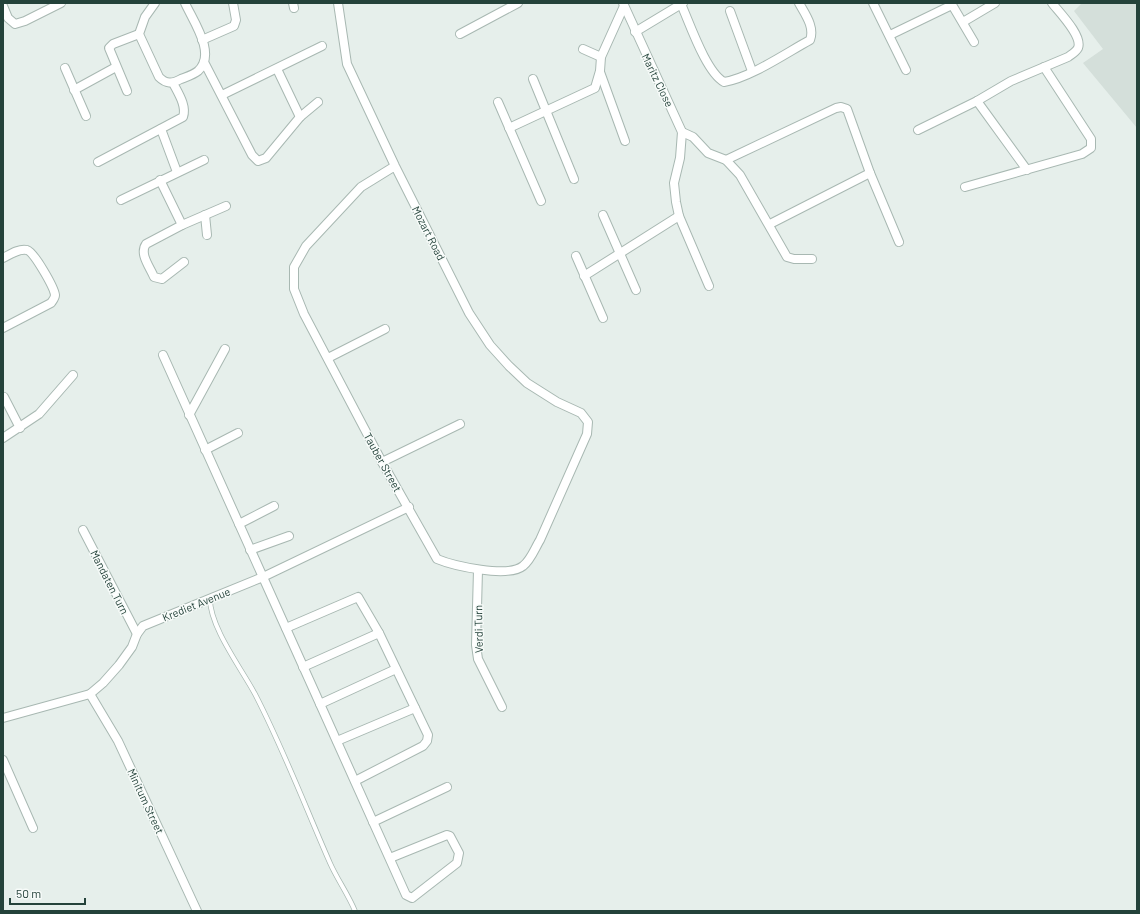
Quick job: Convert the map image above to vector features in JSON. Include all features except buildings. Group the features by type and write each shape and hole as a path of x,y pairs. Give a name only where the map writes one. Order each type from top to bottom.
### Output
{"street":[{"path":"3,6 11,22 15,24 25,21 61,3"},
{"path":"155,3 145,17 139,34 159,77 164,82 173,83 197,72 204,62 206,54 202,40 185,3"},
{"path":"202,40 234,26 236,20 233,3"},
{"name":"Mozart Road","path":"338,3 347,64 395,166 469,312 490,345 509,366 527,382 557,402 581,413 586,419"},
{"path":"635,32 682,3 709,67 717,78 724,82 731,81 810,40 812,34 810,27 799,3"},
{"path":"873,3 906,70"},
{"path":"963,22 994,3"},
{"path":"918,130 977,102 1011,81 1068,57 1078,48 1077,36 1052,3"},
{"path":"460,34 512,4"},
{"path":"509,128 544,110 596,88 600,71 601,57 623,4"},
{"name":"Maritz Close","path":"623,4 682,132 680,158 674,183 676,202 679,216 709,286"},
{"path":"890,35 952,4 974,42"},
{"path":"730,11 752,71"},
{"path":"127,91 109,48 110,45 139,34"},
{"path":"222,95 322,46"},
{"path":"583,49 601,57"},
{"path":"204,62 252,155 258,161 266,158 300,117 318,102"},
{"path":"74,90 116,67"},
{"path":"965,187 1089,151 1092,145 1091,139 1044,67"},
{"path":"65,68 86,116"},
{"path":"277,69 300,117"},
{"path":"600,71 625,141"},
{"path":"533,79 544,110 574,179"},
{"path":"98,162 183,117 185,112 173,83"},
{"path":"498,102 541,201"},
{"path":"977,102 1027,170"},
{"path":"726,160 836,108 841,107 847,109 870,174 898,242"},
{"path":"161,129 177,172"},
{"path":"682,132 693,138 708,153 726,160 740,175 770,224 787,257 794,259 812,259"},
{"path":"121,200 204,160"},
{"name":"Tauber Street","path":"395,166 361,187 306,246 294,267 294,290 304,314 382,462 437,559 447,563 478,570 512,570 522,566 532,554 587,434 586,419"},
{"path":"770,224 870,174"},
{"path":"160,180 182,225"},
{"path":"184,262 162,279 158,279 154,277 143,254 143,248 146,244 182,225 226,206"},
{"path":"205,215 207,235"},
{"path":"602,216 621,253 636,290"},
{"path":"584,276 679,216"},
{"path":"3,258 19,250 29,250 54,290 55,297 51,303 3,328"},
{"path":"576,256 603,318"},
{"path":"328,358 386,329"},
{"path":"189,415 225,349"},
{"path":"163,355 204,450 239,524 406,895 412,898 457,863 459,853 450,836 447,835 390,858"},
{"path":"3,438 39,414 73,375"},
{"path":"4,397 20,428"},
{"path":"382,462 460,424"},
{"path":"204,450 238,433"},
{"path":"239,524 274,506"},
{"name":"Krediet Avenue","path":"3,718 90,694 103,683 119,665 132,647 137,634 143,626 263,577 408,507"},
{"name":"Mandaten Turn","path":"84,530 137,634"},
{"path":"250,550 289,536"},
{"name":"Verdi Turn","path":"478,570 476,644 478,659 502,707"},
{"path":"286,628 358,597 379,633 428,735 427,741 423,746 355,781"},
{"path":"303,667 379,633"},
{"path":"320,704 396,669"},
{"name":"Minitum Street","path":"90,694 118,741 197,911"},
{"path":"337,741 415,708"},
{"path":"3,760 33,828"},
{"path":"373,822 447,787"}],"lane":[{"path":"210,598 211,611 216,626 255,694 287,761 331,865 355,911"}],"shaded area":[{"path":"1082,3 1137,3 1137,128 1083,63 1103,49 1074,11"}]}
